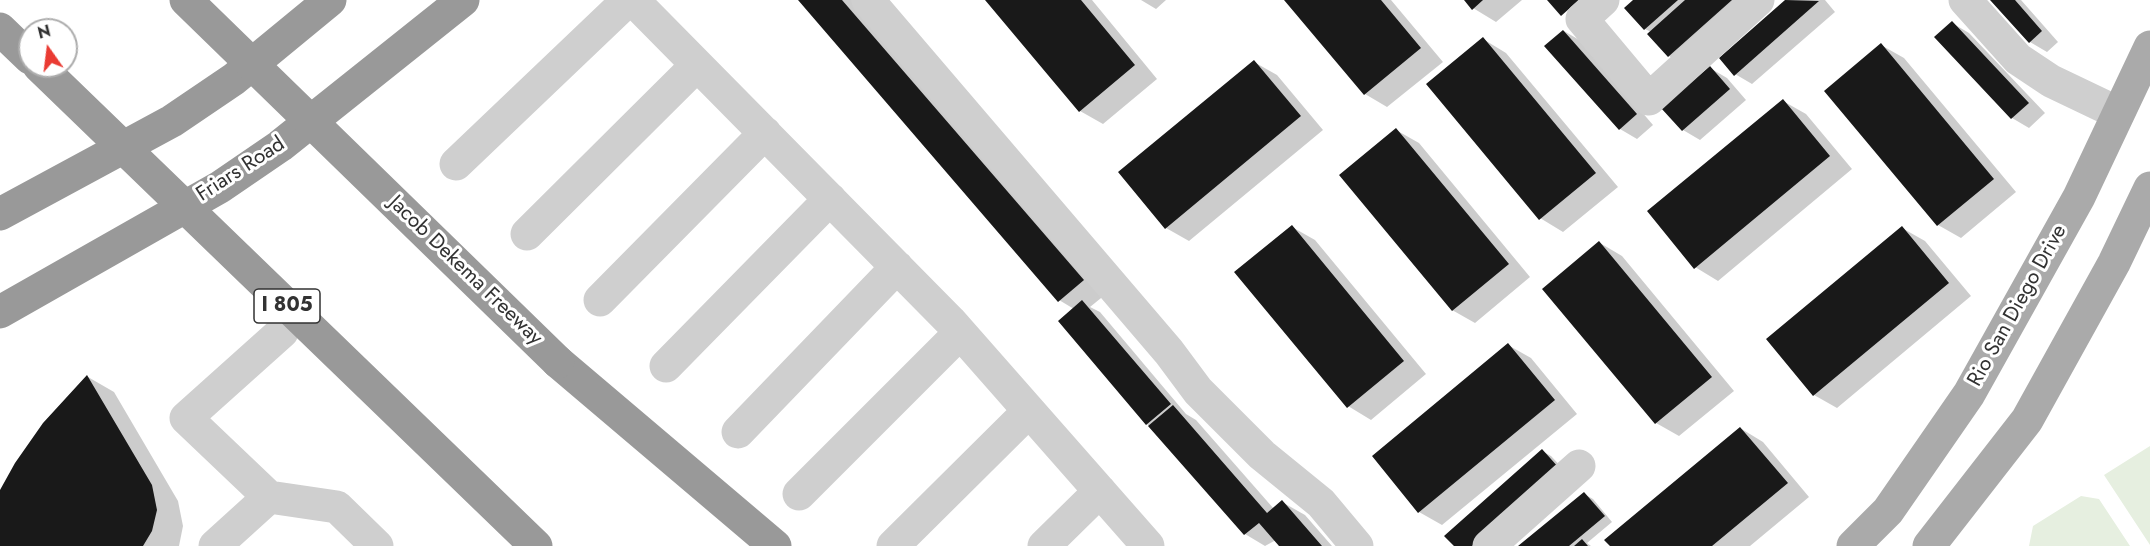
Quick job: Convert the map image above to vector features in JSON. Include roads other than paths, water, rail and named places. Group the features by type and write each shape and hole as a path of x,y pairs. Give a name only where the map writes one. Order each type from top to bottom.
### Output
{"highway":[{"name":"Jacob Dekema Freeway","path":"186,0 558,362 740,546"},
{"path":"0,214 172,120 234,79 330,0"},
{"name":"Friars Road","path":"0,312 220,187 280,146 441,12 463,0"},
{"path":"0,29 18,46"},
{"name":"I 805","path":"51,78 536,546"},
{"path":"558,362 775,546"}],"main road":[{"name":"Rio San Diego Drive","path":"1853,546 1888,510 1969,394 2079,197 2150,46"},
{"path":"1929,546 2027,420 2114,263 2150,188"}],"lane":[{"path":"456,164 628,0"},
{"path":"633,0 960,333 1148,546"},
{"path":"868,0 1169,352 1198,391 1262,455 1321,503 1358,546"},
{"path":"1603,0 1582,19 1648,99 1758,0"},
{"path":"1965,0 2018,59 2051,81 2118,113"},
{"path":"527,234 698,65"},
{"path":"600,300 765,133"},
{"path":"666,366 830,199"},
{"path":"738,432 897,267"},
{"path":"282,332 186,418 269,497 337,507 368,543"},
{"path":"799,494 960,333"},
{"path":"893,546 1029,411"},
{"path":"1489,546 1579,466"},
{"path":"1044,546 1100,491"},
{"path":"215,546 269,497"}]}
